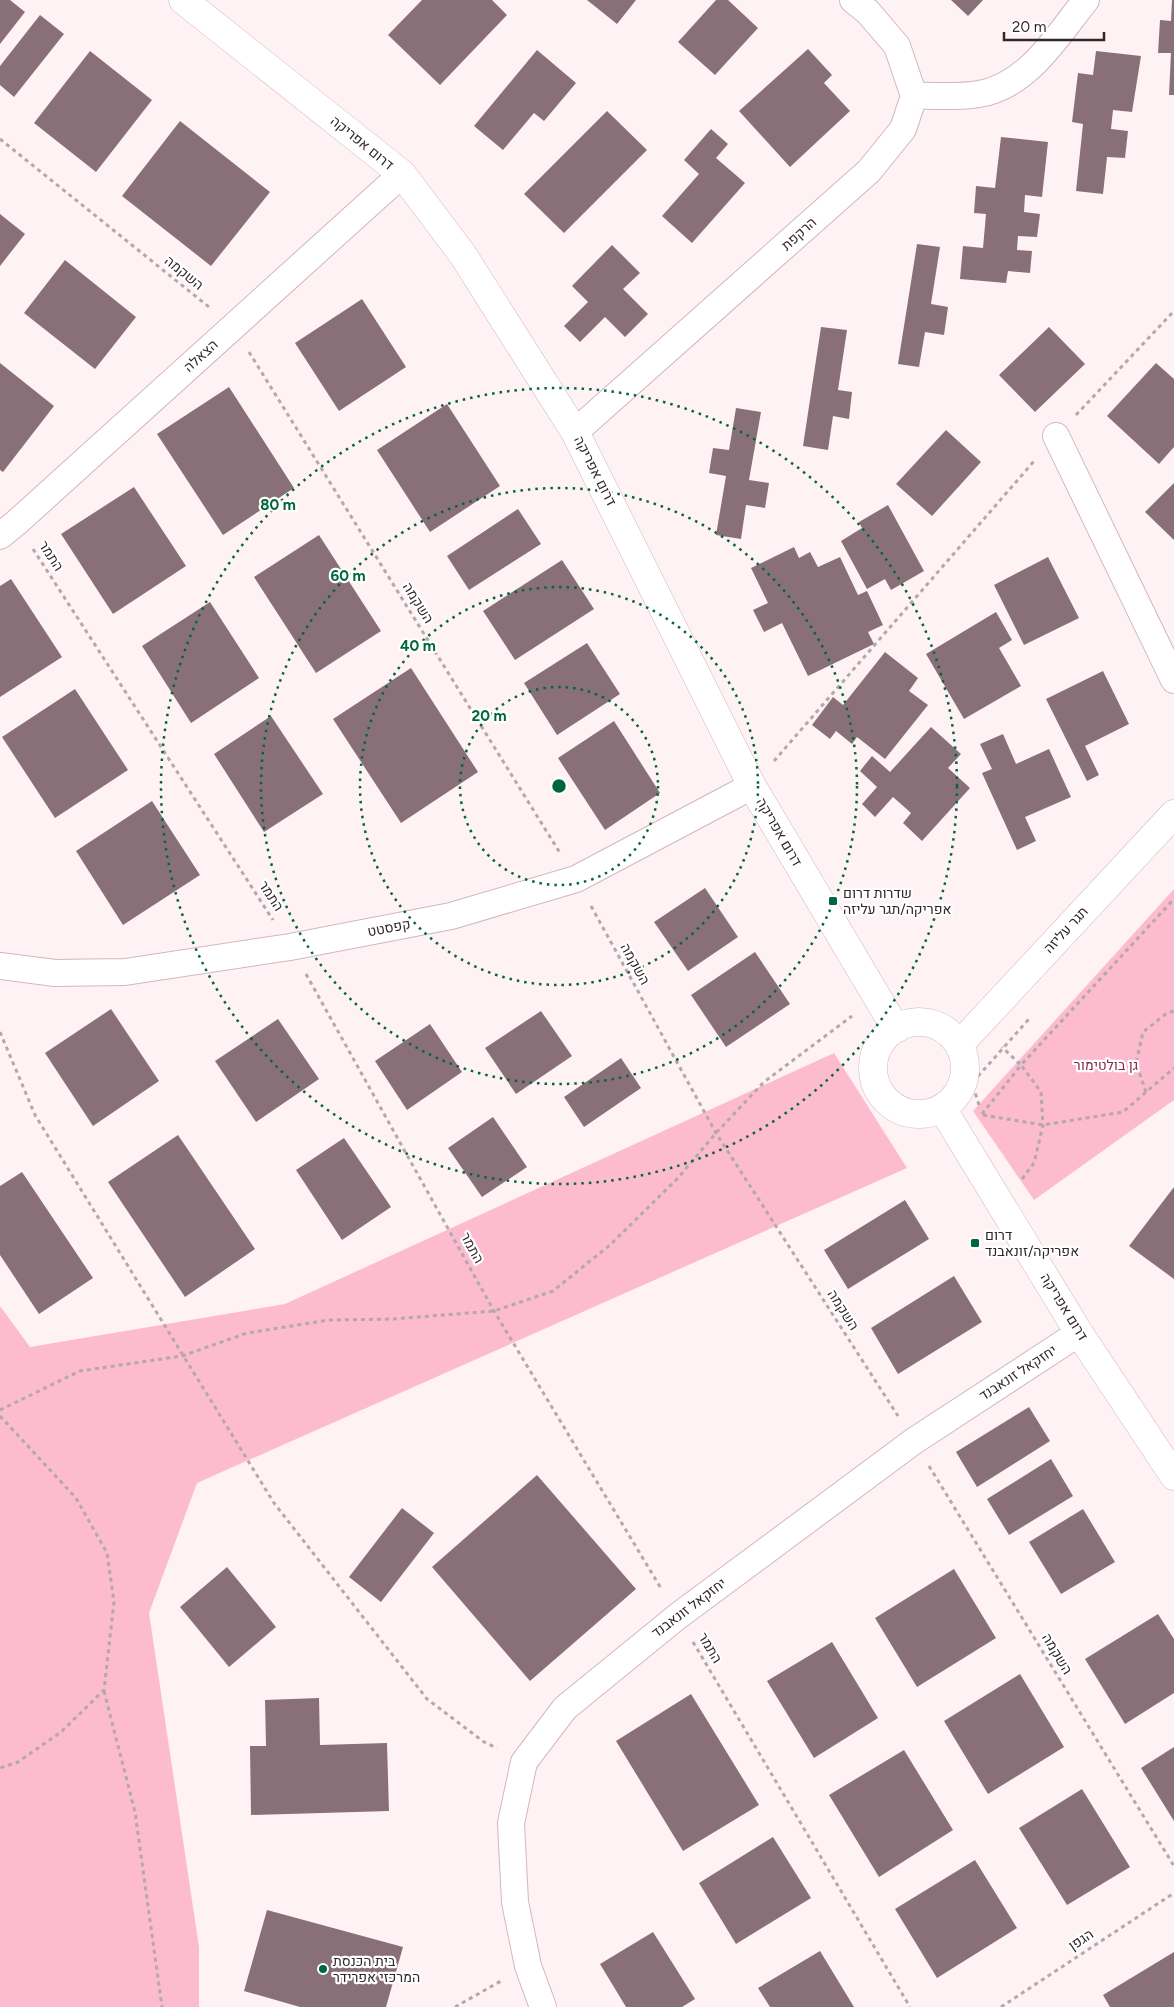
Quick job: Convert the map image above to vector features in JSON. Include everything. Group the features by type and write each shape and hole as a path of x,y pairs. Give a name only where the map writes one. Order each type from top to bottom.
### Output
{"street":[{"name":"דרום אפריקה","path":"183,0 402,174 463,254 575,432 752,786 896,1029"},
{"path":"853,0 868,12 897,46 914,96 979,94 1006,86 1032,66 1086,0"},
{"name":"הרקפת","path":"575,432 869,171 903,129 914,96"},
{"name":"הצאלה","path":"8,530 402,174"},
{"path":"1056,436 1174,680"},
{"name":"קפסטט","path":"0,966 55,973 125,972 290,947 451,916 576,879 752,786"},
{"name":"תגר עליזה","path":"959,1046 1174,814"},
{"path":"919,1022 931,1024 942,1028 952,1036 959,1046 964,1059 965,1073 961,1087 953,1099 942,1108 929,1114 914,1115 900,1111 888,1103 879,1092 874,1078 873,1064 876,1050 884,1038 896,1029 919,1022"},
{"name":"דרום אפריקה","path":"942,1108 1079,1332 1174,1476"},
{"name":"יחזקאל זונאבנד","path":"543,2007 528,1966 515,1902 511,1823 524,1762 565,1708 678,1616 914,1442 1079,1332"}],"path":[{"name":"השקמה","path":"0,139 234,327 576,879 716,1133 914,1442 1174,1866"},
{"path":"752,786 1056,436 1174,311"},
{"name":"התמר","path":"8,530 290,947 494,1310 910,2007"},
{"path":"981,1114 1021,1065 1174,899"},
{"path":"0,1410 80,1371 182,1356 247,1333 329,1320 393,1319 494,1310 553,1291 617,1238 678,1178 716,1133 764,1082 876,998"},
{"path":"1146,1092 1136,1063 1143,1032 1167,1012 1174,1011"},
{"path":"0,1032 35,1115 274,1503 427,1698 484,1742 524,1762"},
{"path":"996,1197 1016,1186 1034,1163 1043,1125 1041,1092 1021,1065 1003,1048"},
{"path":"981,1114 1043,1125 1123,1112 1174,1068"},
{"path":"972,1083 981,1114"},
{"path":"0,1416 76,1498 107,1553 114,1602 104,1690 135,1812 162,2007"},
{"path":"0,1768 18,1762 61,1732 104,1690"},
{"name":"הגפן","path":"1001,2007 1174,1893"},
{"path":"455,2007 528,1966"}],"green space":[{"name":"גן בולטימור","path":"1174,889 1174,1100 1034,1200 973,1111"},
{"path":"834,1053 907,1168 197,1483 149,1613 199,1947 199,2007 0,2007 0,1306 30,1347 285,1304"}],"building":[{"path":"0,0 10,0 25,12 0,44"},
{"path":"422,0 492,0 507,15 440,85 388,35"},
{"path":"587,0 636,0 617,24"},
{"path":"716,0 728,0 758,28 715,75 678,42"},
{"path":"951,0 983,0 968,16"},
{"path":"1172,0 1174,0 1174,95 1169,95 1171,53 1158,53 1160,20 1171,21"},
{"path":"40,15 64,34 14,97 0,85 0,66"},
{"path":"808,49 832,75 824,83 850,111 790,167 739,111"},
{"path":"537,50 576,83 544,121 534,113 503,150 474,126"},
{"path":"90,51 152,100 96,172 34,123"},
{"path":"1096,51 1141,56 1132,112 1113,110 1111,129 1128,131 1125,158 1107,157 1103,194 1076,191 1083,124 1072,122 1078,73 1093,75"},
{"path":"607,111 647,150 564,233 524,194"},
{"path":"180,121 270,192 211,266 122,196"},
{"path":"711,129 728,144 716,158 745,183 692,243 662,216 699,174 684,160"},
{"path":"1001,137 1048,142 1042,197 1025,195 1024,212 1040,214 1037,237 1018,236 1017,250 1032,251 1030,273 1008,271 1006,283 960,279 963,246 983,248 986,214 974,213 976,186 995,188"},
{"path":"0,214 25,234 0,266"},
{"path":"917,244 940,247 931,304 948,307 944,335 925,332 919,367 898,364"},
{"path":"612,245 640,273 623,289 648,314 625,337 605,317 580,342 564,326 588,302 572,286"},
{"path":"65,260 136,317 95,369 24,313"},
{"path":"362,299 406,367 339,411 295,343"},
{"path":"821,327 847,330 838,390 852,392 849,419 833,416 828,450 803,446"},
{"path":"1049,327 1085,364 1035,412 999,375"},
{"path":"0,363 54,406 3,472 0,470"},
{"path":"1156,363 1174,379 1174,447 1159,464 1107,416"},
{"path":"229,387 294,488 223,535 157,434"},
{"path":"447,404 500,486 430,532 377,450"},
{"path":"736,408 761,412 749,480 769,483 765,508 746,505 741,539 716,535 726,476 709,473 713,448 729,450"},
{"path":"946,430 981,462 932,516 896,484"},
{"path":"1174,483 1174,540 1145,512"},
{"path":"134,487 186,566 113,614 61,534"},
{"path":"888,505 924,571 891,590 885,579 867,589 841,541 862,528 859,522"},
{"path":"518,509 541,544 469,590 447,556"},
{"path":"319,535 381,631 316,673 254,577"},
{"path":"794,547 799,558 810,552 818,567 840,557 858,595 867,591 883,625 868,632 874,644 808,676 782,623 764,632 753,610 768,603 751,568"},
{"path":"1048,557 1079,618 1024,645 994,585"},
{"path":"562,560 594,609 515,660 483,611"},
{"path":"11,579 62,657 0,697 0,586"},
{"path":"210,602 259,678 191,723 142,646"},
{"path":"996,612 1012,640 999,648 1021,686 964,719 926,654"},
{"path":"587,643 620,694 557,735 524,683"},
{"path":"885,652 918,678 909,691 928,705 885,759 857,737 852,744 836,731 830,739 812,725 833,697 843,705"},
{"path":"411,668 478,772 401,823 333,719"},
{"path":"1103,671 1129,724 1085,746 1099,775 1087,781 1046,699"},
{"path":"75,689 128,770 55,818 2,737"},
{"path":"271,716 323,794 264,832 214,754"},
{"path":"614,721 660,793 605,830 558,758"},
{"path":"931,727 961,754 948,768 970,788 922,841 903,823 911,813 893,797 875,817 862,804 877,787 860,771 872,756 890,772"},
{"path":"1003,734 1016,764 1049,749 1071,797 1025,817 1036,841 1017,850 982,773 992,769 980,744"},
{"path":"152,801 200,875 123,925 76,851"},
{"path":"705,888 738,937 688,971 654,922"},
{"path":"755,952 790,1004 726,1047 691,995"},
{"path":"111,1009 159,1081 93,1126 45,1053"},
{"path":"541,1011 572,1056 516,1094 485,1048"},
{"path":"278,1019 319,1079 256,1122 215,1061"},
{"path":"430,1024 462,1072 407,1110 375,1061"},
{"path":"621,1058 641,1088 584,1127 564,1097"},
{"path":"493,1117 527,1167 482,1197 448,1148"},
{"path":"178,1135 255,1249 185,1297 108,1182"},
{"path":"344,1138 391,1207 342,1240 296,1170"},
{"path":"22,1172 93,1278 39,1314 0,1255 0,1186"},
{"path":"1174,1187 1174,1279 1129,1246"},
{"path":"905,1200 929,1239 848,1289 824,1250"},
{"path":"954,1276 982,1322 898,1374 871,1328"},
{"path":"1029,1407 1050,1441 977,1487 956,1452"},
{"path":"1051,1459 1073,1496 1009,1535 987,1499"},
{"path":"537,1475 636,1589 530,1681 432,1567"},
{"path":"402,1508 434,1533 381,1602 349,1577"},
{"path":"1083,1509 1115,1562 1061,1594 1029,1542"},
{"path":"227,1567 276,1627 229,1667 180,1607"},
{"path":"954,1569 996,1638 917,1687 875,1618"},
{"path":"1158,1614 1174,1639 1174,1693 1125,1724 1085,1659"},
{"path":"832,1642 878,1718 814,1758 767,1681"},
{"path":"1020,1674 1064,1747 988,1794 944,1721"},
{"path":"691,1694 759,1805 683,1851 616,1741"},
{"path":"319,1698 320,1745 387,1743 389,1811 251,1815 250,1746 266,1746 265,1700"},
{"path":"1174,1747 1174,1821 1141,1768"},
{"path":"904,1750 953,1830 879,1877 829,1795"},
{"path":"1082,1789 1130,1867 1067,1905 1019,1828"},
{"path":"773,1837 811,1898 736,1944 699,1883"},
{"path":"975,1860 1017,1928 937,1978 895,1909"},
{"name":"בית הכנסת המרכזי אפרידר","path":"267,1910 403,1947 386,2007 300,2007 244,1991"},
{"path":"653,1932 695,1999 682,2007 626,2007 600,1964"},
{"path":"820,1951 854,2007 770,2007 758,1988"},
{"path":"1174,1952 1174,2007 1110,2007 1103,1995"}],"place":[{"name":"שדרות דרום אפריקה/תגר עליזה","path":"833,901"},
{"name":"דרום אפריקה/זונאבנד","path":"975,1243"},
{"name":"בית הכנסת המרכזי אפרידר","path":"323,1969"}]}
